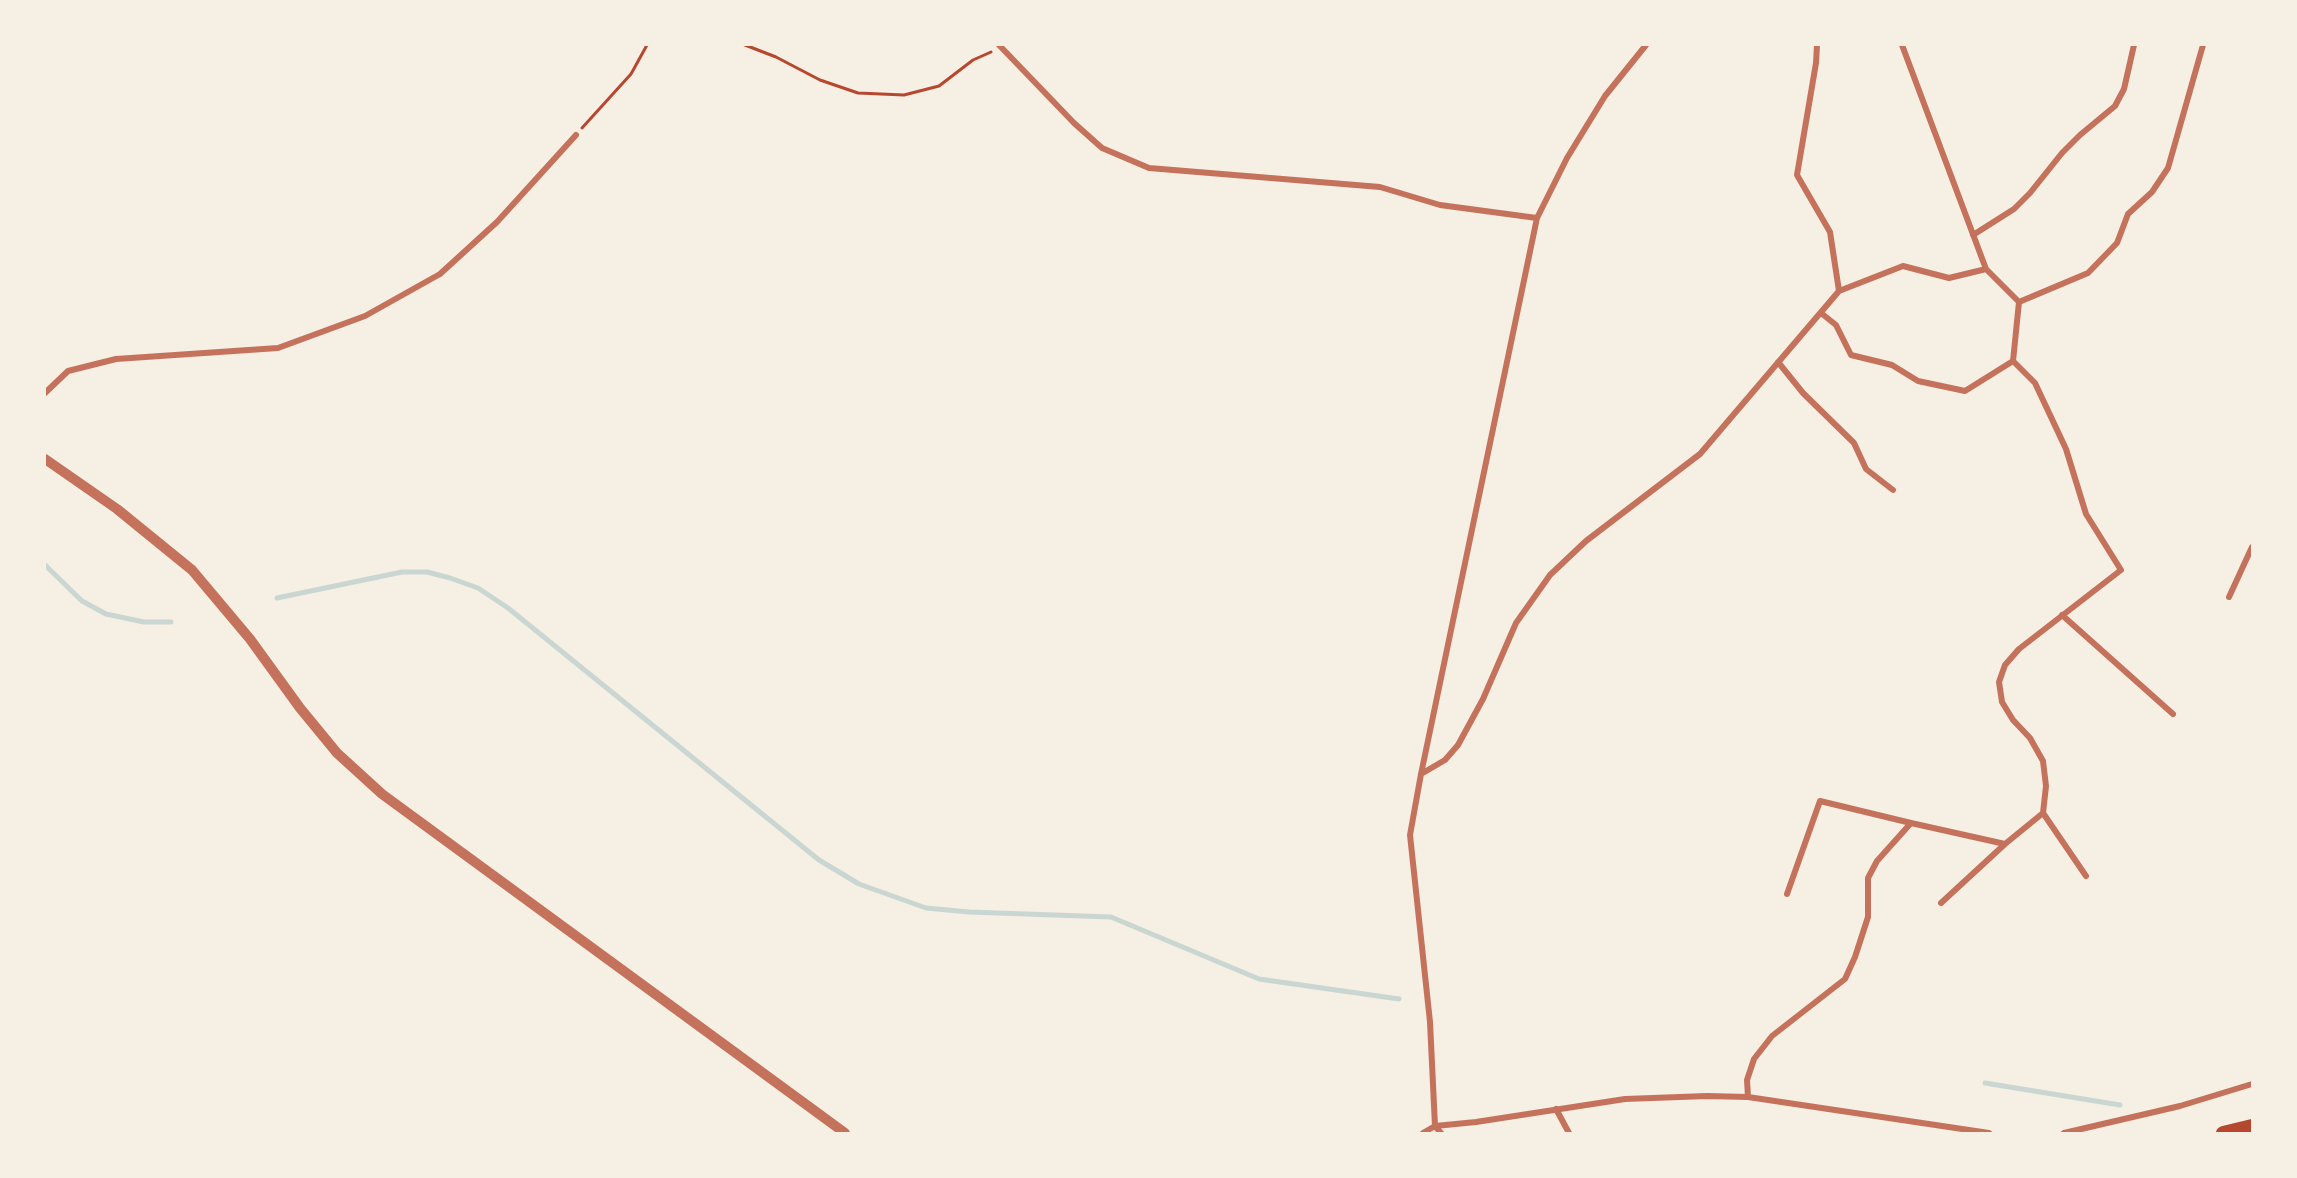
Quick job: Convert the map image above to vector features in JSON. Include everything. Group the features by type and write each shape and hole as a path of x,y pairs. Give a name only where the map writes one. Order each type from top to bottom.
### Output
{"main road":[{"path":"2223,1133 2252,1126"}],"street":[{"path":"1441,1133 1436,1126 1430,1023 1410,835 1421,774 1537,218 1567,158 1605,96 1646,45"},
{"path":"1817,45 1797,175 1830,232 1839,291"},
{"path":"1902,45 1986,269 2019,302"},
{"path":"1973,235 2014,209 2031,193 2079,135 2115,106 2124,89 2134,45"},
{"path":"2019,302 2088,273 2117,243 2128,214 2152,192 2168,168 2203,45"},
{"path":"1000,46 1074,123 1102,148 1149,168 1380,187 1440,205 1537,218"},
{"path":"45,393 68,371 116,359 278,348 365,316 440,274 497,222 576,135"},
{"path":"1421,774 1445,760 1458,745 1483,699 1516,623 1551,575 1586,542 1700,454 1839,291 1903,266 1949,278 1986,269"},
{"path":"2013,362 2019,302"},
{"path":"1821,313 1836,325 1851,355 1892,365 1918,381 1965,391 2013,362"},
{"path":"1778,362 1803,393 1854,443 1866,469 1893,490"},
{"path":"2013,362 2035,383 2066,449 2086,513 2121,570 2019,649 2005,665 1999,682 2002,702 2013,720 2030,738 2043,760 2046,786 2043,813 2086,876"},
{"path":"45,459 117,509 192,570 250,639 300,708 337,753 382,794 845,1133"},
{"path":"2229,597 2252,547"},
{"path":"2062,615 2173,714"},
{"path":"1787,894 1820,801 2005,844"},
{"path":"1941,903 2005,844 2043,813"},
{"path":"1748,1097 1747,1080 1754,1059 1772,1036 1845,979 1868,917 1868,878 1877,861 1911,823"},
{"path":"2064,1133 2180,1106 2252,1084"},
{"path":"1423,1133 1436,1126 1625,1099 1748,1097 1989,1133"},
{"path":"1556,1109 1569,1133"}],"path":[{"path":"576,135 631,74 647,45"},
{"path":"745,45 776,57 820,80 858,93 904,95 939,86 973,60 1000,46"}],"waterway":[{"path":"45,565 82,601 106,614 144,622 171,622"},
{"path":"277,598 402,572 427,572 478,588 508,608 819,860 859,884 926,908 969,912 1111,917 1259,979 1399,999"},
{"path":"1985,1083 2120,1105"}]}
